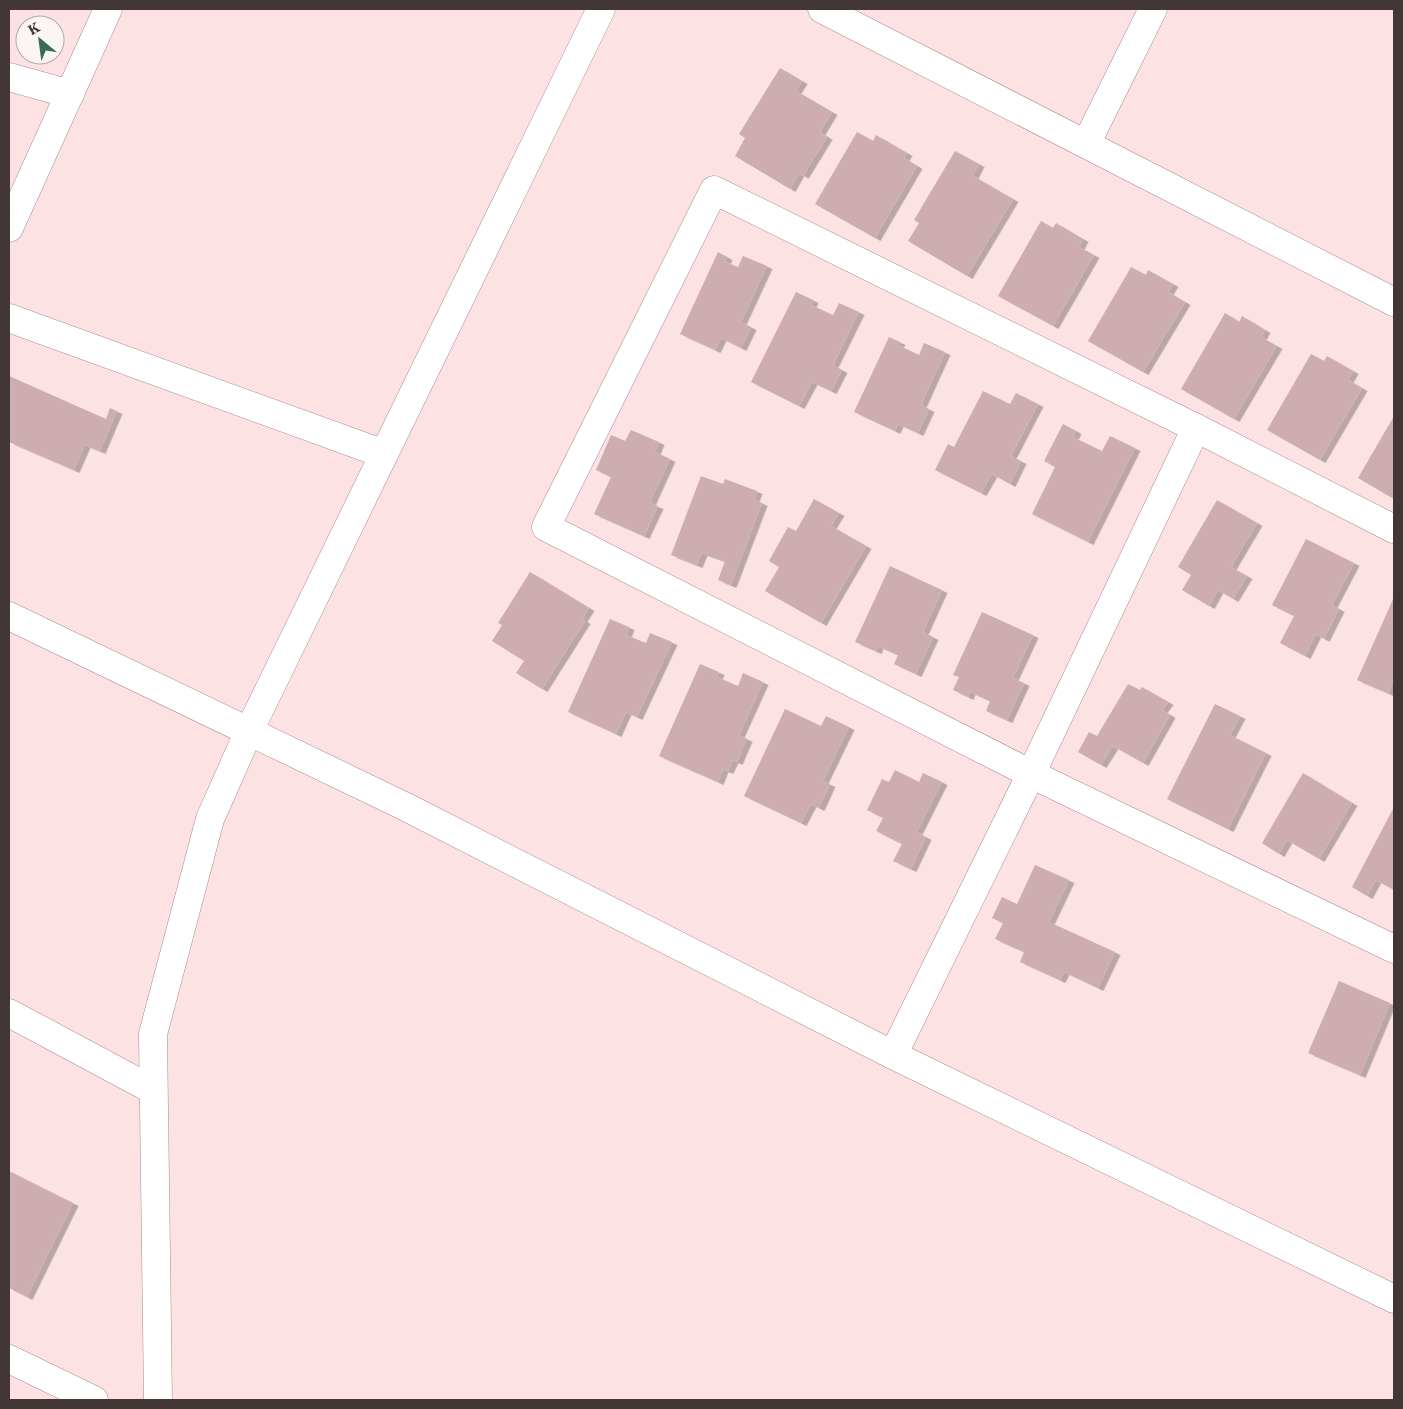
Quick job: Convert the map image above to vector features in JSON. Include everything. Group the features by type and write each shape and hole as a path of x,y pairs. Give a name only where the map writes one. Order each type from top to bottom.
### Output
{"street":[{"path":"9,228 108,9"},
{"path":"158,1400 153,1034 210,818 249,732 601,9"},
{"path":"822,9 1394,302"},
{"path":"1086,144 1153,9"},
{"path":"9,77 70,94"},
{"path":"1394,529 1196,428 714,190 546,527 1031,774 1394,949"},
{"path":"9,318 384,454"},
{"path":"893,1055 1031,774 1196,428"},
{"path":"9,616 404,806 893,1055 1394,1299"},
{"path":"9,1013 153,1090"},
{"path":"9,1359 94,1400"}],"building":[{"path":"780,68 802,81 796,91 832,112 820,132 827,137 803,176 799,173 790,189 735,156 745,138 739,134"},
{"path":"857,132 873,141 876,135 907,153 904,158 917,166 875,238 815,204"},
{"path":"955,151 979,164 973,176 1013,199 967,276 908,241 919,223 914,220"},
{"path":"1041,221 1053,228 1056,223 1083,239 1079,247 1094,255 1053,326 998,296"},
{"path":"718,252 727,257 725,262 738,267 743,256 767,266 741,322 751,327 741,348 721,338 715,350 680,334"},
{"path":"1131,267 1146,275 1148,270 1173,284 1168,292 1185,302 1143,372 1088,341"},
{"path":"796,292 813,300 811,305 833,315 839,303 859,312 833,365 842,370 831,391 812,382 799,406 751,382"},
{"path":"1225,313 1239,322 1242,316 1265,330 1261,337 1277,346 1234,419 1181,389"},
{"path":"889,337 900,342 898,345 919,355 924,343 945,352 921,405 929,409 918,433 898,424 895,431 854,412"},
{"path":"1311,354 1324,361 1327,356 1353,371 1348,380 1362,388 1320,460 1267,430"},
{"path":"9,376 106,419 110,408 117,411 100,451 85,445 74,470 9,442"},
{"path":"983,391 1010,404 1016,393 1038,404 1011,456 1021,461 1010,484 992,474 981,493 935,470 948,444 954,447"},
{"path":"1394,416 1394,499 1358,478"},
{"path":"1063,424 1076,431 1073,437 1102,451 1110,436 1135,448 1088,542 1032,514 1055,467 1044,461"},
{"path":"631,430 659,442 655,452 670,459 650,503 658,506 644,536 594,514 611,477 596,470 611,435 625,441"},
{"path":"701,476 723,484 725,479 757,491 754,499 762,503 731,585 718,580 725,561 702,553 697,565 671,555"},
{"path":"814,499 839,513 831,526 866,546 821,623 765,591 779,567 769,561 788,527 796,531"},
{"path":"1217,500 1257,523 1231,567 1247,576 1233,599 1218,590 1209,606 1182,590 1191,575 1178,567"},
{"path":"1306,539 1354,563 1332,605 1339,609 1324,639 1316,634 1305,656 1280,643 1294,616 1272,605"},
{"path":"890,566 942,590 923,632 933,637 916,674 894,664 898,655 878,646 876,651 855,642"},
{"path":"530,572 589,608 582,619 585,621 542,689 516,673 524,661 492,641 502,625 498,623"},
{"path":"1394,597 1394,679 1388,693 1357,680"},
{"path":"982,612 1033,635 1013,678 1024,683 1007,720 986,711 990,701 970,692 968,697 953,690 959,677 953,675"},
{"path":"610,619 629,627 626,635 646,643 650,633 672,642 637,717 626,712 616,734 568,712"},
{"path":"700,664 719,672 717,677 738,686 743,673 763,682 739,735 747,739 737,762 733,760 728,771 723,769 718,782 659,756"},
{"path":"1128,684 1140,690 1142,687 1168,702 1162,710 1170,715 1143,763 1113,746 1101,765 1078,752 1089,732 1097,736"},
{"path":"1215,704 1240,716 1230,735 1266,753 1228,829 1167,799"},
{"path":"785,709 821,726 826,716 849,727 823,781 830,784 819,808 811,804 801,823 744,796"},
{"path":"895,770 919,782 923,773 942,782 917,832 926,837 911,869 893,861 902,844 876,831 883,818 867,810 882,779 889,782"},
{"path":"1303,773 1352,803 1319,859 1287,840 1279,854 1262,843"},
{"path":"1394,807 1394,890 1376,880 1367,896 1352,887"},
{"path":"1035,865 1069,880 1049,922 1115,952 1098,988 1064,972 1060,980 1020,962 1024,952 995,939 1003,923 992,918 1002,897 1017,904"},
{"path":"1339,981 1390,1003 1360,1075 1308,1053"},
{"path":"9,1171 73,1203 27,1297 9,1288"}]}
